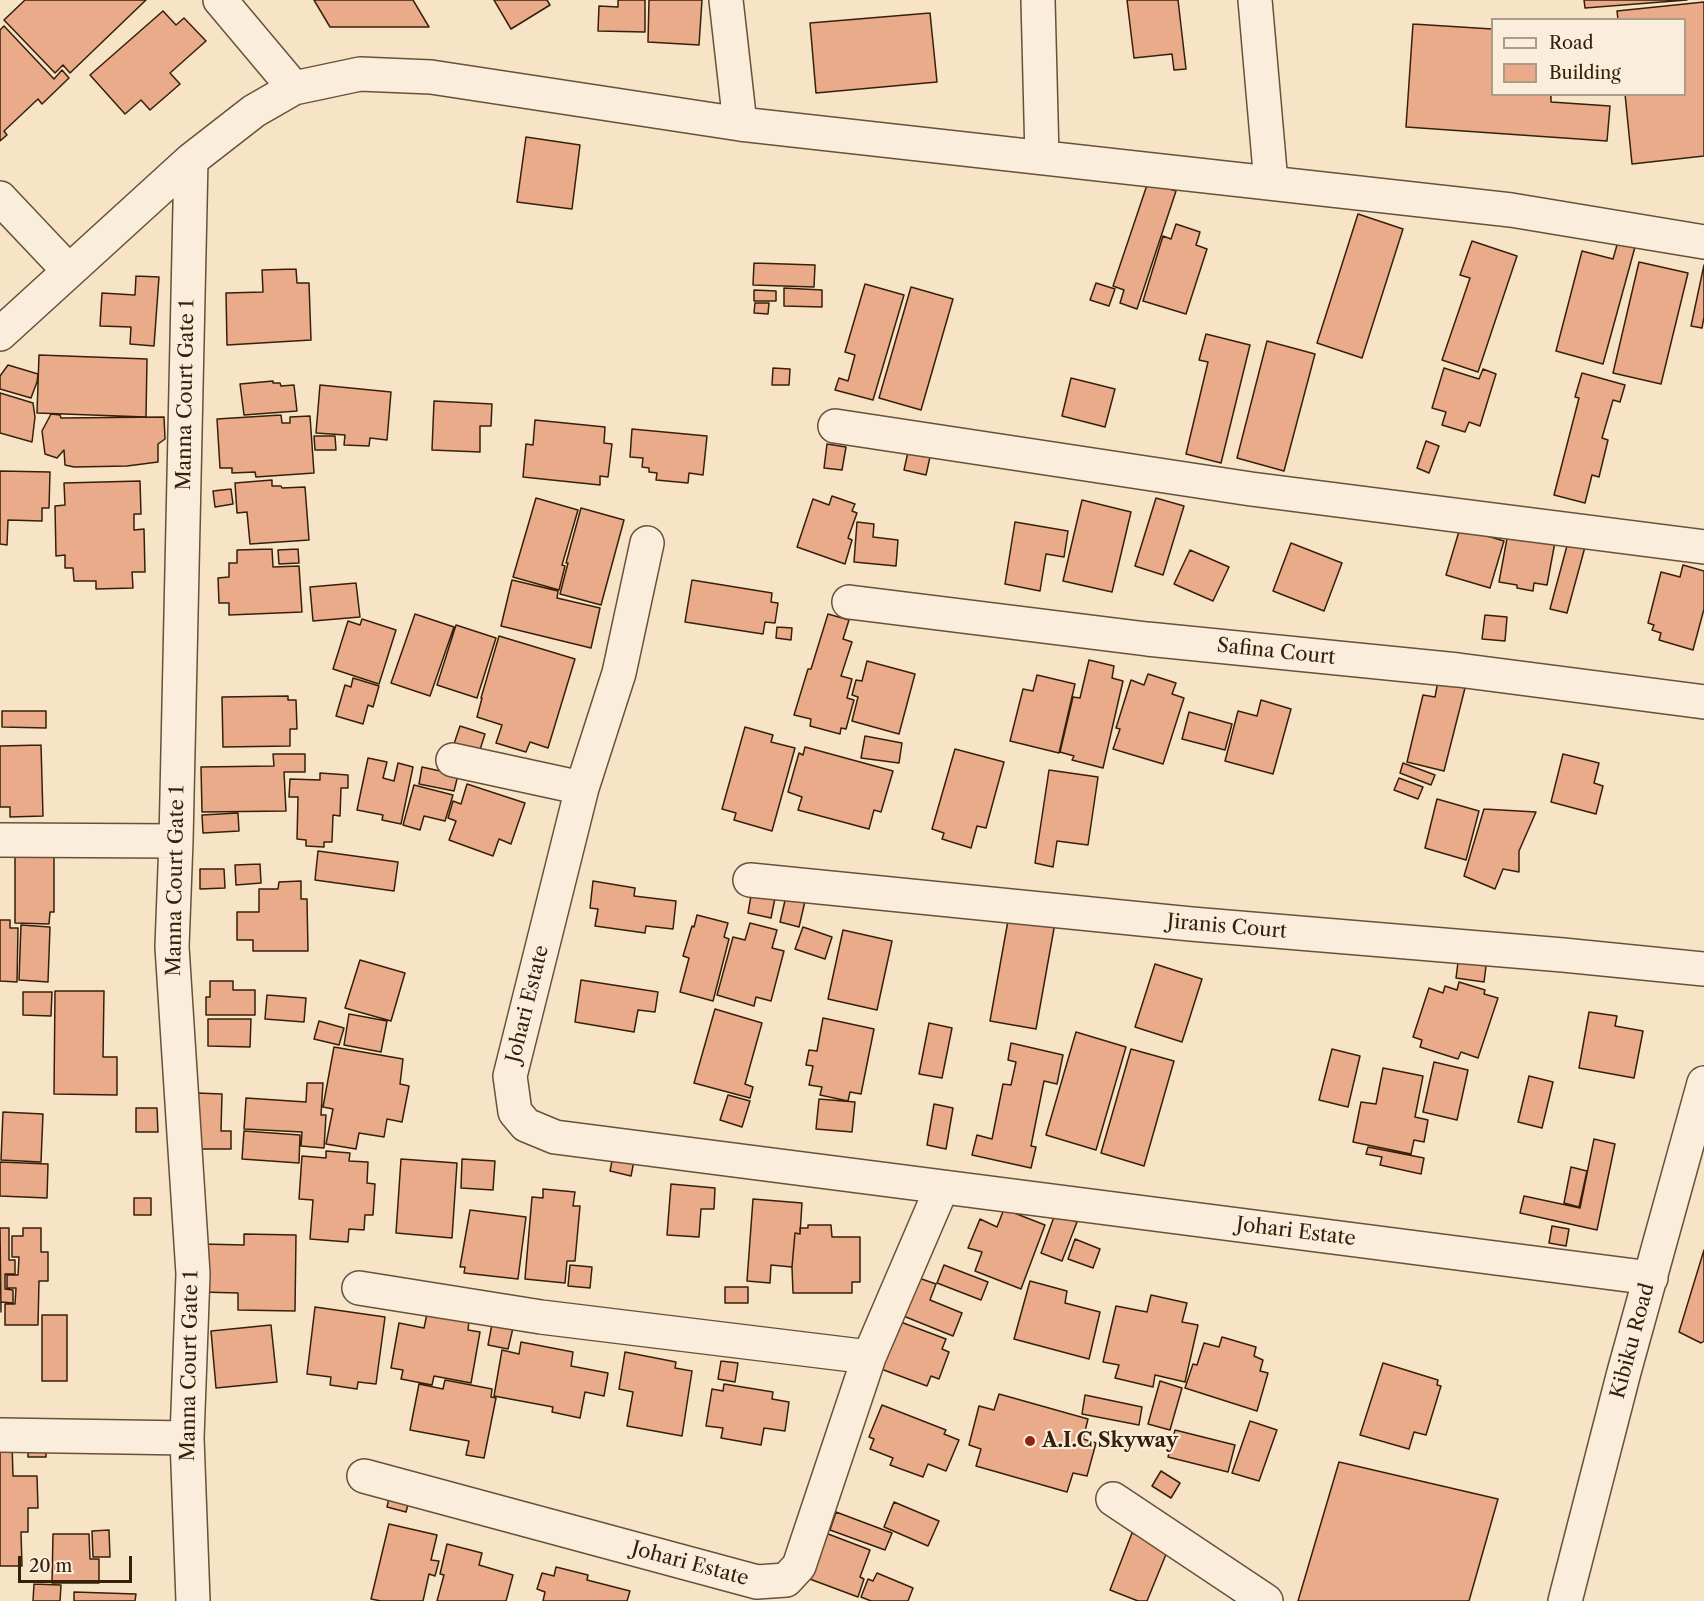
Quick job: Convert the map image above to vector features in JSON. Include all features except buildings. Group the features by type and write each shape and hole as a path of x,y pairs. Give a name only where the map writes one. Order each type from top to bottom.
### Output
{"street":[{"path":"220,0 294,88"},
{"path":"726,0 740,124"},
{"path":"1038,0 1042,157"},
{"path":"1255,0 1271,183"},
{"path":"0,334 191,160 254,111 294,88 360,74 431,77 740,124 1511,210 1704,242"},
{"name":"Manna Court Gate 1","path":"191,160 172,947 192,1274 187,1438 193,1601"},
{"path":"0,198 69,271"},
{"path":"835,426 1251,489 1704,547"},
{"name":"Johari Estate","path":"647,543 620,673 582,788 510,1076 515,1112 526,1125 555,1137 1651,1278"},
{"name":"Safina Court","path":"849,602 1147,639 1458,670 1704,702"},
{"path":"453,760 582,788"},
{"path":"0,840 176,841"},
{"name":"Jiranis Court","path":"750,880 1191,924 1704,969"},
{"name":"Kibiku Road","path":"1565,1601 1624,1372 1704,1083"},
{"name":"Johari Estate","path":"364,1476 757,1582 786,1580 799,1566 869,1357 942,1186"},
{"path":"359,1288 541,1317 869,1357"},
{"path":"0,1435 187,1438"},
{"path":"1113,1499 1266,1601"}],"place":[{"name":"A.I.C Skyway","path":"1030,1441"}]}
